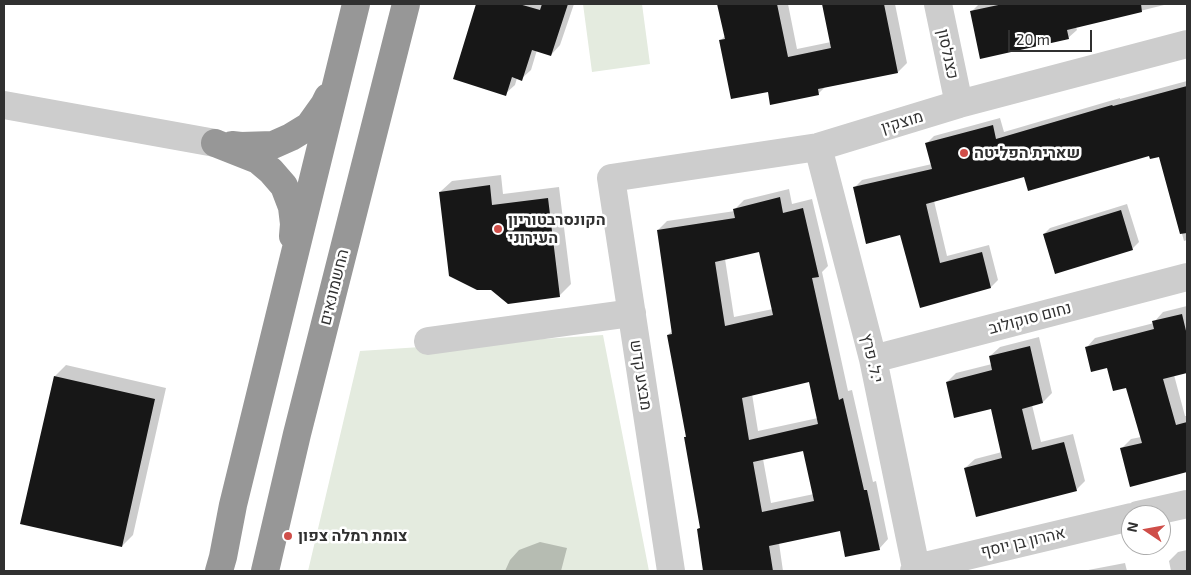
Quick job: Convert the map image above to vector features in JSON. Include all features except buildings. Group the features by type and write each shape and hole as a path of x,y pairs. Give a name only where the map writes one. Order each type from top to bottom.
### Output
{"highway":[{"path":"222,566 233,505 356,4"},
{"name":"החשמונאים","path":"265,571 296,434 406,4"},
{"path":"215,144 241,146 272,145 291,137 309,126 324,105 340,71"},
{"path":"215,144 258,160 284,186 292,207 294,224 286,291"}],"street":[{"name":"כצנלסון","path":"938,4 959,104"},
{"name":"מוצקין","path":"612,178 818,147 959,104 1187,44"},
{"path":"4,105 215,144"},
{"name":"י.ל. פרץ","path":"818,147 873,359 915,569"},
{"name":"מבצע קדש","path":"612,178 671,571"},
{"name":"נחום סוקולוב","path":"873,359 1187,276"},
{"path":"428,341 632,313"},
{"path":"1171,508 1187,504"},
{"name":"אהרון בן יוסף","path":"915,569 1121,519"}],"shaded area":[{"path":"583,4 642,4 650,64 592,72"},
{"path":"603,335 649,571 308,571 360,351"}],"place":[{"name":"שארית הפליטה","path":"964,153"},
{"name":"הקונסרבטוריון העירוני","path":"498,229"},
{"name":"צומת רמלה צפון","path":"288,536"}]}
